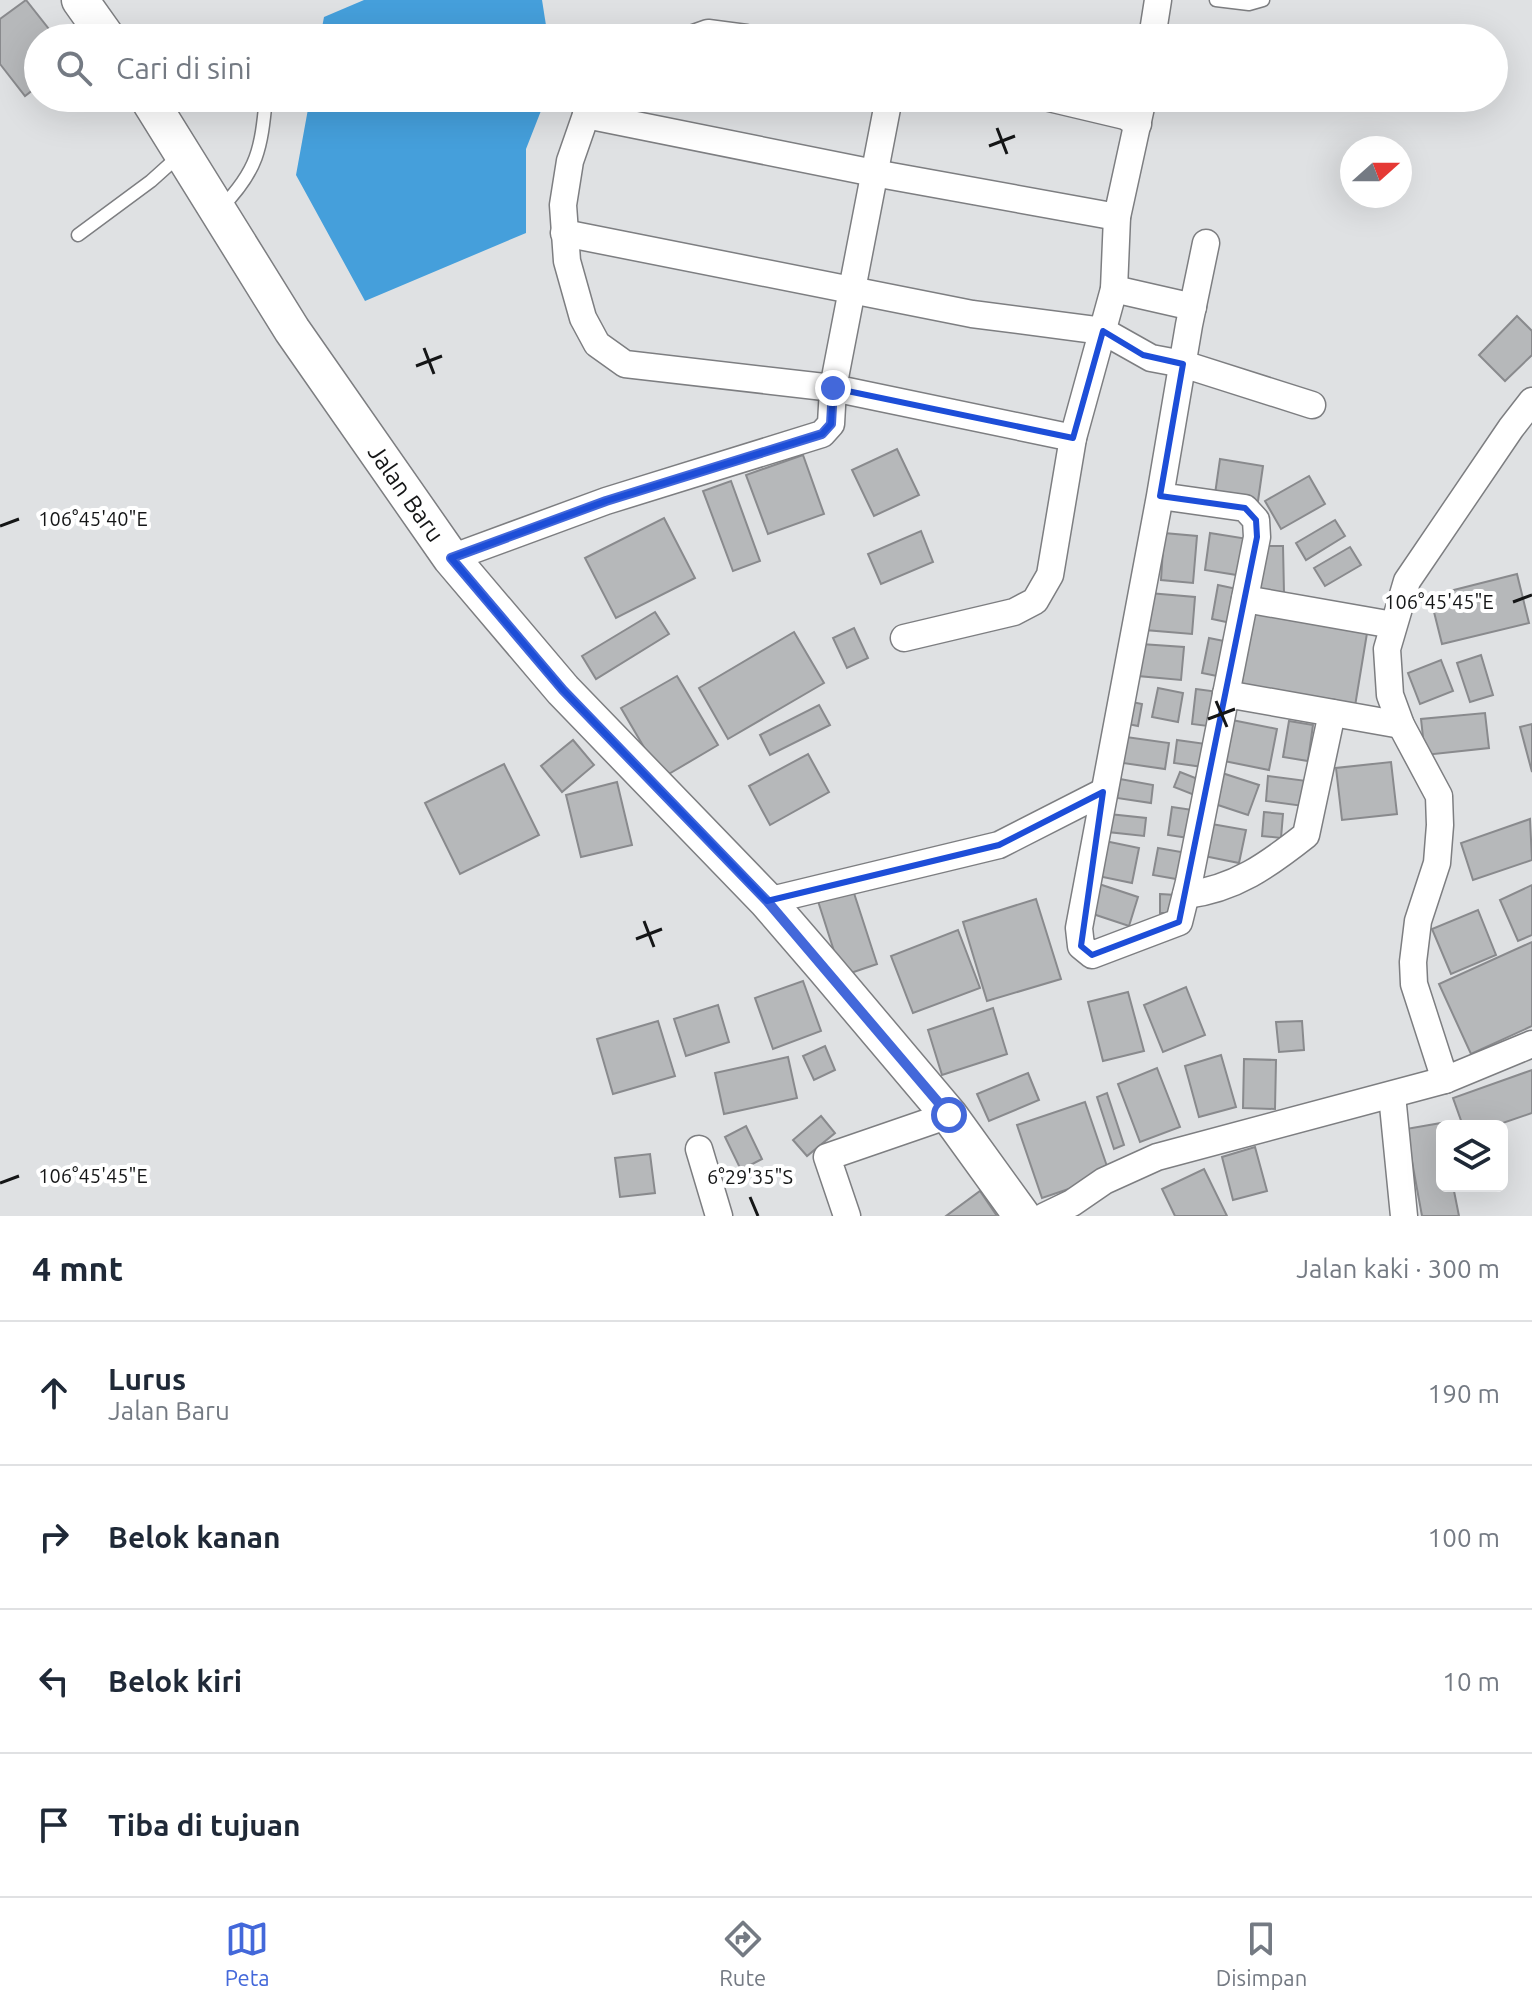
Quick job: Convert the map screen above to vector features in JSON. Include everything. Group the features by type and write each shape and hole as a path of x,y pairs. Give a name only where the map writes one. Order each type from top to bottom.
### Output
{"main road":[{"path":"80,0 97,24"},
{"name":"Jalan Baru","path":"157,112 323,377 451,558 563,690 767,901 949,1115 1022,1216"}],"street":[{"path":"1154,24 1158,0"},
{"path":"592,112 570,161 563,205 567,261 583,318 597,344 625,364 833,388 1073,438"},
{"path":"620,112 874,173 1117,217"},
{"path":"451,558 606,501 822,434 831,424 833,388 886,112"},
{"path":"1108,112 1125,116 1138,124"},
{"path":"904,638 1014,612 1035,601 1050,575 1073,438 1114,289 1117,217 1140,112"},
{"path":"564,233 972,314 1103,331 1143,355 1183,364 1312,405"},
{"path":"1160,496 1245,508 1256,520 1257,537 1179,922 1092,955 1081,946 1079,928 1206,243"},
{"path":"1114,289 1193,307"},
{"path":"1445,1080 1414,984 1413,962 1418,921 1437,863 1439,796 1401,725 1390,695 1387,649 1407,581 1532,401"},
{"path":"1245,599 1393,625"},
{"path":"1226,694 1401,725"},
{"path":"1186,895 1231,885 1306,835 1332,713"},
{"path":"767,901 999,845 1103,792"},
{"path":"1045,1216 1072,1203 1104,1181 1157,1157 1445,1080 1532,1044"},
{"path":"1392,1095 1404,1216"},
{"path":"847,1216 827,1157 949,1115"},
{"path":"699,1149 719,1216"}],"lane":[{"path":"1216,0 1249,4 1263,0"},
{"path":"219,211 243,186 255,165 264,112"},
{"path":"78,235 119,206 183,152"}],"highlighted area":[{"path":"1103,331 1143,355 1183,364 1160,496 1245,508 1256,520 1257,537 1179,922 1092,955 1081,946 1103,792 999,845 767,901 563,690 451,558 606,501 822,434 831,424 833,388 1073,438"}],"water":[{"path":"364,0 542,0 546,24 323,24 324,17"},
{"path":"307,112 541,112 526,149 526,233 365,301 296,175"}],"building":[{"path":"26,0 45,24 24,24 24,95 0,64 0,19"},
{"path":"1517,316 1532,331 1532,355 1505,381 1479,355"},
{"path":"897,449 919,495 874,516 852,470"},
{"path":"803,455 824,514 768,534 746,475"},
{"path":"1220,459 1263,466 1257,508 1214,501"},
{"path":"1309,476 1325,504 1281,529 1265,501"},
{"path":"731,481 760,561 733,571 703,491"},
{"path":"664,518 695,578 616,618 585,558"},
{"path":"1335,520 1345,536 1306,560 1296,543"},
{"path":"921,531 933,562 881,584 868,554"},
{"path":"1164,533 1197,536 1193,583 1161,580"},
{"path":"1210,533 1248,539 1243,576 1205,570"},
{"path":"1260,546 1283,546 1284,593 1261,594"},
{"path":"1350,547 1361,565 1325,586 1314,568"},
{"path":"1517,574 1529,623 1442,644 1430,596"},
{"path":"1218,585 1237,589 1231,623 1212,619"},
{"path":"1149,593 1195,597 1192,634 1145,630"},
{"path":"1253,608 1368,627 1355,706 1241,688"},
{"path":"655,612 669,634 596,679 582,656"},
{"path":"854,628 868,658 847,668 833,638"},
{"path":"794,632 824,683 728,739 699,688"},
{"path":"1209,638 1229,642 1222,677 1202,673"},
{"path":"1141,644 1184,647 1181,680 1138,676"},
{"path":"1481,655 1493,695 1470,702 1457,663"},
{"path":"1441,660 1453,691 1420,704 1408,673"},
{"path":"677,676 718,745 662,778 621,708"},
{"path":"1158,688 1183,693 1178,722 1152,717"},
{"path":"1196,689 1219,692 1215,727 1192,724"},
{"path":"1122,700 1142,704 1138,726 1118,722"},
{"path":"819,705 830,725 770,755 760,735"},
{"path":"1485,713 1489,748 1425,755 1421,719"},
{"path":"1227,719 1277,729 1269,770 1219,760"},
{"path":"1289,721 1313,725 1308,761 1283,757"},
{"path":"1532,724 1532,772 1520,727"},
{"path":"1119,736 1169,743 1165,769 1116,762"},
{"path":"573,740 594,765 562,792 541,766"},
{"path":"1177,740 1206,744 1203,767 1174,763"},
{"path":"808,754 829,792 770,825 749,786"},
{"path":"1391,762 1397,814 1342,820 1336,768"},
{"path":"504,764 539,835 460,874 425,803"},
{"path":"1180,772 1203,781 1197,796 1174,787"},
{"path":"1219,772 1259,785 1248,815 1209,802"},
{"path":"1268,776 1307,781 1303,806 1266,801"},
{"path":"1120,779 1153,785 1151,803 1117,798"},
{"path":"617,782 632,845 581,857 566,795"},
{"path":"1172,807 1193,810 1189,838 1168,835"},
{"path":"1264,812 1283,814 1281,838 1262,836"},
{"path":"1109,814 1146,818 1144,836 1108,832"},
{"path":"1530,819 1532,860 1473,880 1461,843"},
{"path":"1206,823 1246,830 1239,863 1199,855"},
{"path":"1105,841 1139,848 1132,883 1098,876"},
{"path":"1158,848 1187,853 1182,880 1153,875"},
{"path":"1096,883 1138,897 1129,926 1087,912"},
{"path":"1532,885 1532,935 1518,941 1500,900"},
{"path":"852,887 877,964 842,976 817,898"},
{"path":"1160,894 1176,895 1175,913 1160,913"},
{"path":"1036,899 1061,979 987,1001 963,922"},
{"path":"1478,910 1496,955 1451,974 1432,929"},
{"path":"958,930 980,988 913,1013 891,956"},
{"path":"1532,942 1532,1026 1471,1054 1439,984"},
{"path":"803,981 821,1031 773,1049 755,998"},
{"path":"1186,987 1205,1035 1163,1052 1144,1005"},
{"path":"1128,992 1144,1051 1103,1061 1088,1002"},
{"path":"718,1005 729,1042 686,1056 674,1019"},
{"path":"993,1008 1007,1054 942,1075 928,1030"},
{"path":"658,1021 675,1076 613,1094 597,1039"},
{"path":"1302,1021 1304,1050 1279,1052 1276,1022"},
{"path":"825,1046 835,1070 814,1080 803,1056"},
{"path":"1221,1055 1236,1107 1199,1117 1185,1066"},
{"path":"788,1057 797,1098 724,1114 715,1073"},
{"path":"1244,1059 1276,1060 1275,1109 1243,1108"},
{"path":"1157,1068 1180,1127 1140,1142 1118,1084"},
{"path":"1532,1070 1532,1113 1508,1121 1461,1120 1453,1098"},
{"path":"1028,1073 1039,1100 989,1121 977,1094"},
{"path":"1107,1093 1124,1145 1114,1149 1097,1097"},
{"path":"1085,1102 1110,1175 1042,1198 1017,1125"},
{"path":"821,1116 835,1133 807,1156 793,1140"},
{"path":"1436,1124 1436,1192 1454,1192 1459,1216 1422,1216 1406,1129"},
{"path":"746,1126 762,1159 741,1170 725,1137"},
{"path":"1255,1147 1267,1191 1233,1200 1222,1157"},
{"path":"650,1154 655,1193 620,1197 615,1158"},
{"path":"1204,1169 1227,1216 1175,1216 1162,1189"},
{"path":"980,1191 997,1216 946,1216"}],"route":[{"path":"833,388 831,424 822,434 606,501 451,558 563,690 767,901 949,1115"}]}
